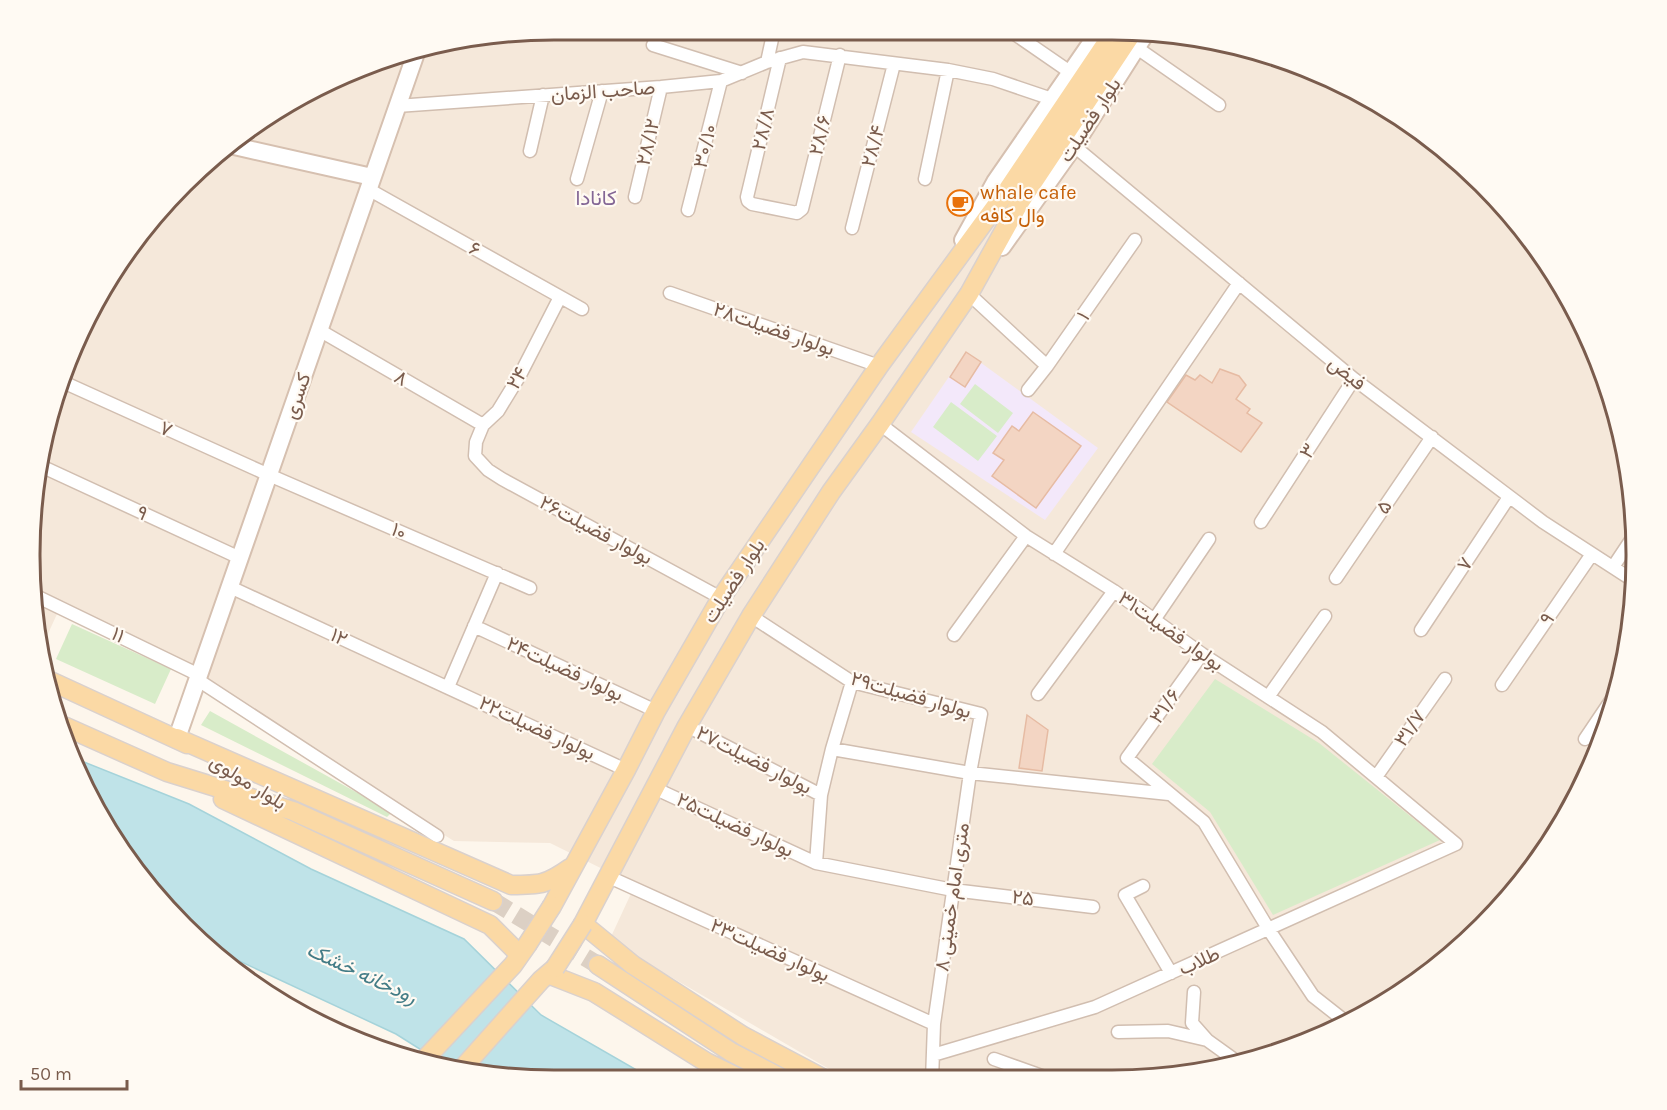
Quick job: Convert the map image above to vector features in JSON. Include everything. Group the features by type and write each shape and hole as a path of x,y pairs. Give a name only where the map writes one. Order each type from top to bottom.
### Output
{"main road":[{"name":"بلوار فضیلت","path":"468,1062 548,974 583,924 687,726 751,616 831,492 969,294 1013,197 1109,40"},
{"name":"بلوار فضیلت","path":"430,1054 520,955 552,906 656,711 721,598 879,366 945,274 1013,197 1134,41"},
{"path":"807,474 831,492"},
{"name":"بلوار مولوی","path":"57,684 177,738 293,811"},
{"name":"بلوار مولوی","path":"72,729 167,772 293,811"},
{"path":"177,738 511,885 536,885 551,881 576,863"},
{"path":"167,772 490,926 520,955"},
{"path":"293,811 493,901"},
{"path":"583,924 633,965 742,1036 807,1070"},
{"path":"598,965 731,1052 766,1070"},
{"path":"548,974 594,992 722,1070"}],"street":[{"name":"۲۸/۸","path":"748,201 747,196 773,60 774,40"},
{"path":"1024,40 1070,72"},
{"name":"بلوار فضیلت","path":"945,274 995,182 1093,40"},
{"name":"بلوار فضیلت","path":"969,294 1074,146 1134,41"},
{"path":"1137,41 1219,105"},
{"path":"653,45 742,73"},
{"name":"صاحب الزمان","path":"397,106 721,81 773,60 803,52 948,70 993,79 1052,99"},
{"name":"۲۸/۶","path":"748,201 797,213 802,210 840,55"},
{"name":"کسری","path":"177,738 413,61"},
{"name":"۲۸/۴","path":"852,228 894,64"},
{"path":"925,179 948,70"},
{"name":"۳۰/۱۰","path":"688,210 721,81"},
{"name":"۲۸/۱۲","path":"635,197 661,87"},
{"path":"577,179 602,91"},
{"path":"530,151 543,95"},
{"name":"فیض","path":"1074,146 1354,379 1543,522 1625,575"},
{"path":"241,148 370,183"},
{"name":"۶","path":"370,183 582,309"},
{"name":"۱","path":"1028,390 1136,240"},
{"path":"1054,554 1239,284"},
{"name":"بولوار فضیلت۲۸","path":"670,293 879,366"},
{"path":"969,294 1047,366"},
{"name":"۲۴","path":"475,456 476,442 483,425 498,411 520,375 560,297"},
{"name":"۸","path":"319,330 483,425"},
{"name":"۳","path":"1261,522 1354,379"},
{"name":"۷","path":"70,385 269,475"},
{"name":"بولوار فضیلت۳۱","path":"880,424 1026,536 1114,591 1202,654 1322,732 1455,844"},
{"name":"۵","path":"1336,578 1432,437"},
{"name":"بولوار فضیلت۲۶","path":"475,456 482,465 502,479 721,598"},
{"name":"۹","path":"48,469 240,558"},
{"name":"۱۰","path":"269,475 530,588"},
{"name":"۷","path":"1421,630 1509,497"},
{"path":"954,635 1026,536"},
{"path":"1154,620 1209,539"},
{"path":"1613,567 1626,548"},
{"name":"۹","path":"1502,685 1592,554"},
{"path":"448,687 497,573"},
{"name":"۱۲","path":"230,587 448,687"},
{"path":"1038,694 1114,591"},
{"name":"۱۱","path":"43,599 199,677 437,836"},
{"name":"بولوار فضیلت۲۹","path":"751,616 852,682 981,714"},
{"path":"1268,697 1325,616"},
{"name":"بولوار فضیلت۲۴","path":"474,626 656,711"},
{"name":"۳۱/۶","path":"1171,794 1127,759 1202,654"},
{"name":"۳۱/۷","path":"1376,777 1445,679"},
{"path":"816,863 821,795 852,682"},
{"name":"بولوار فضیلت۲۲","path":"448,687 626,770"},
{"name":"۸ متری امام خمینی","path":"932,1070 934,1024 970,773 981,714"},
{"path":"1585,739 1600,717"},
{"name":"بولوار فضیلت۲۷","path":"687,726 821,795"},
{"path":"832,749 970,773 1171,794 1204,822 1269,930 1313,996 1339,1016"},
{"name":"بولوار فضیلت۲۵","path":"654,788 816,863 953,890"},
{"name":"طلاب","path":"933,1054 1095,1007 1455,844"},
{"name":"بولوار فضیلت۲۳","path":"607,876 934,1024"},
{"path":"1143,886 1125,895 1171,973"},
{"name":"۲۵","path":"953,890 1093,907"},
{"path":"1194,992 1192,1023 1207,1040 1229,1056"},
{"path":"1168,1031 1192,1023"},
{"path":"1118,1032 1168,1031 1207,1040"},
{"path":"994,1059 1025,1070"}],"shaded area":[{"path":"555,40 1112,40 1212,50 1245,58 1309,80 1369,109 1398,127 1451,168 1499,216 1540,269 1573,327 1599,390 1617,455 1625,521 1625,589 1622,622 1617,655 1599,720 1587,752 1558,812 1520,868 1476,919 1451,942 1398,983 1369,1001 1309,1030 1245,1052 1212,1060 1112,1070 831,1070 609,941 635,885 550,843 454,841 63,601 47,636 40,555 45,488 58,422 80,358 109,298 127,269 168,216 191,191 242,147 269,127 327,94 390,68 455,50"},
{"path":"966,352 1098,448 1045,520 911,432"}],"green space":[{"path":"975,384 1013,413 998,433 960,404"},
{"path":"951,402 997,436 978,461 933,427"},
{"path":"72,624 171,669 155,704 56,659"},
{"path":"1215,679 1319,743 1440,840 1273,915 1210,812 1152,764"},
{"path":"210,711 392,812 387,817 201,725"}],"water":[{"name":"رودخانه خشک","path":"85,762 189,804 311,869 464,939 541,1015 637,1070 555,1070 488,1065 426,1053 396,1034 240,961 216,942 168,894 127,841 109,812"}],"building":[{"path":"966,352 981,362 965,387 950,377"},
{"path":"1220,369 1239,376 1246,385 1236,399 1250,409 1247,413 1262,423 1241,452 1167,402 1186,375 1195,380 1200,375 1212,383"},
{"path":"1033,412 1081,446 1036,508 992,476 1004,460 993,453 1012,426 1019,431"},
{"path":"1027,715 1048,730 1042,771 1019,768"}],"tunnel":[{"path":"493,901 598,965"}],"place":[{"name":"whale cafe وال کافه","path":"960,203"}],"district":[{"name":"کانادا","path":"596,198"}]}
